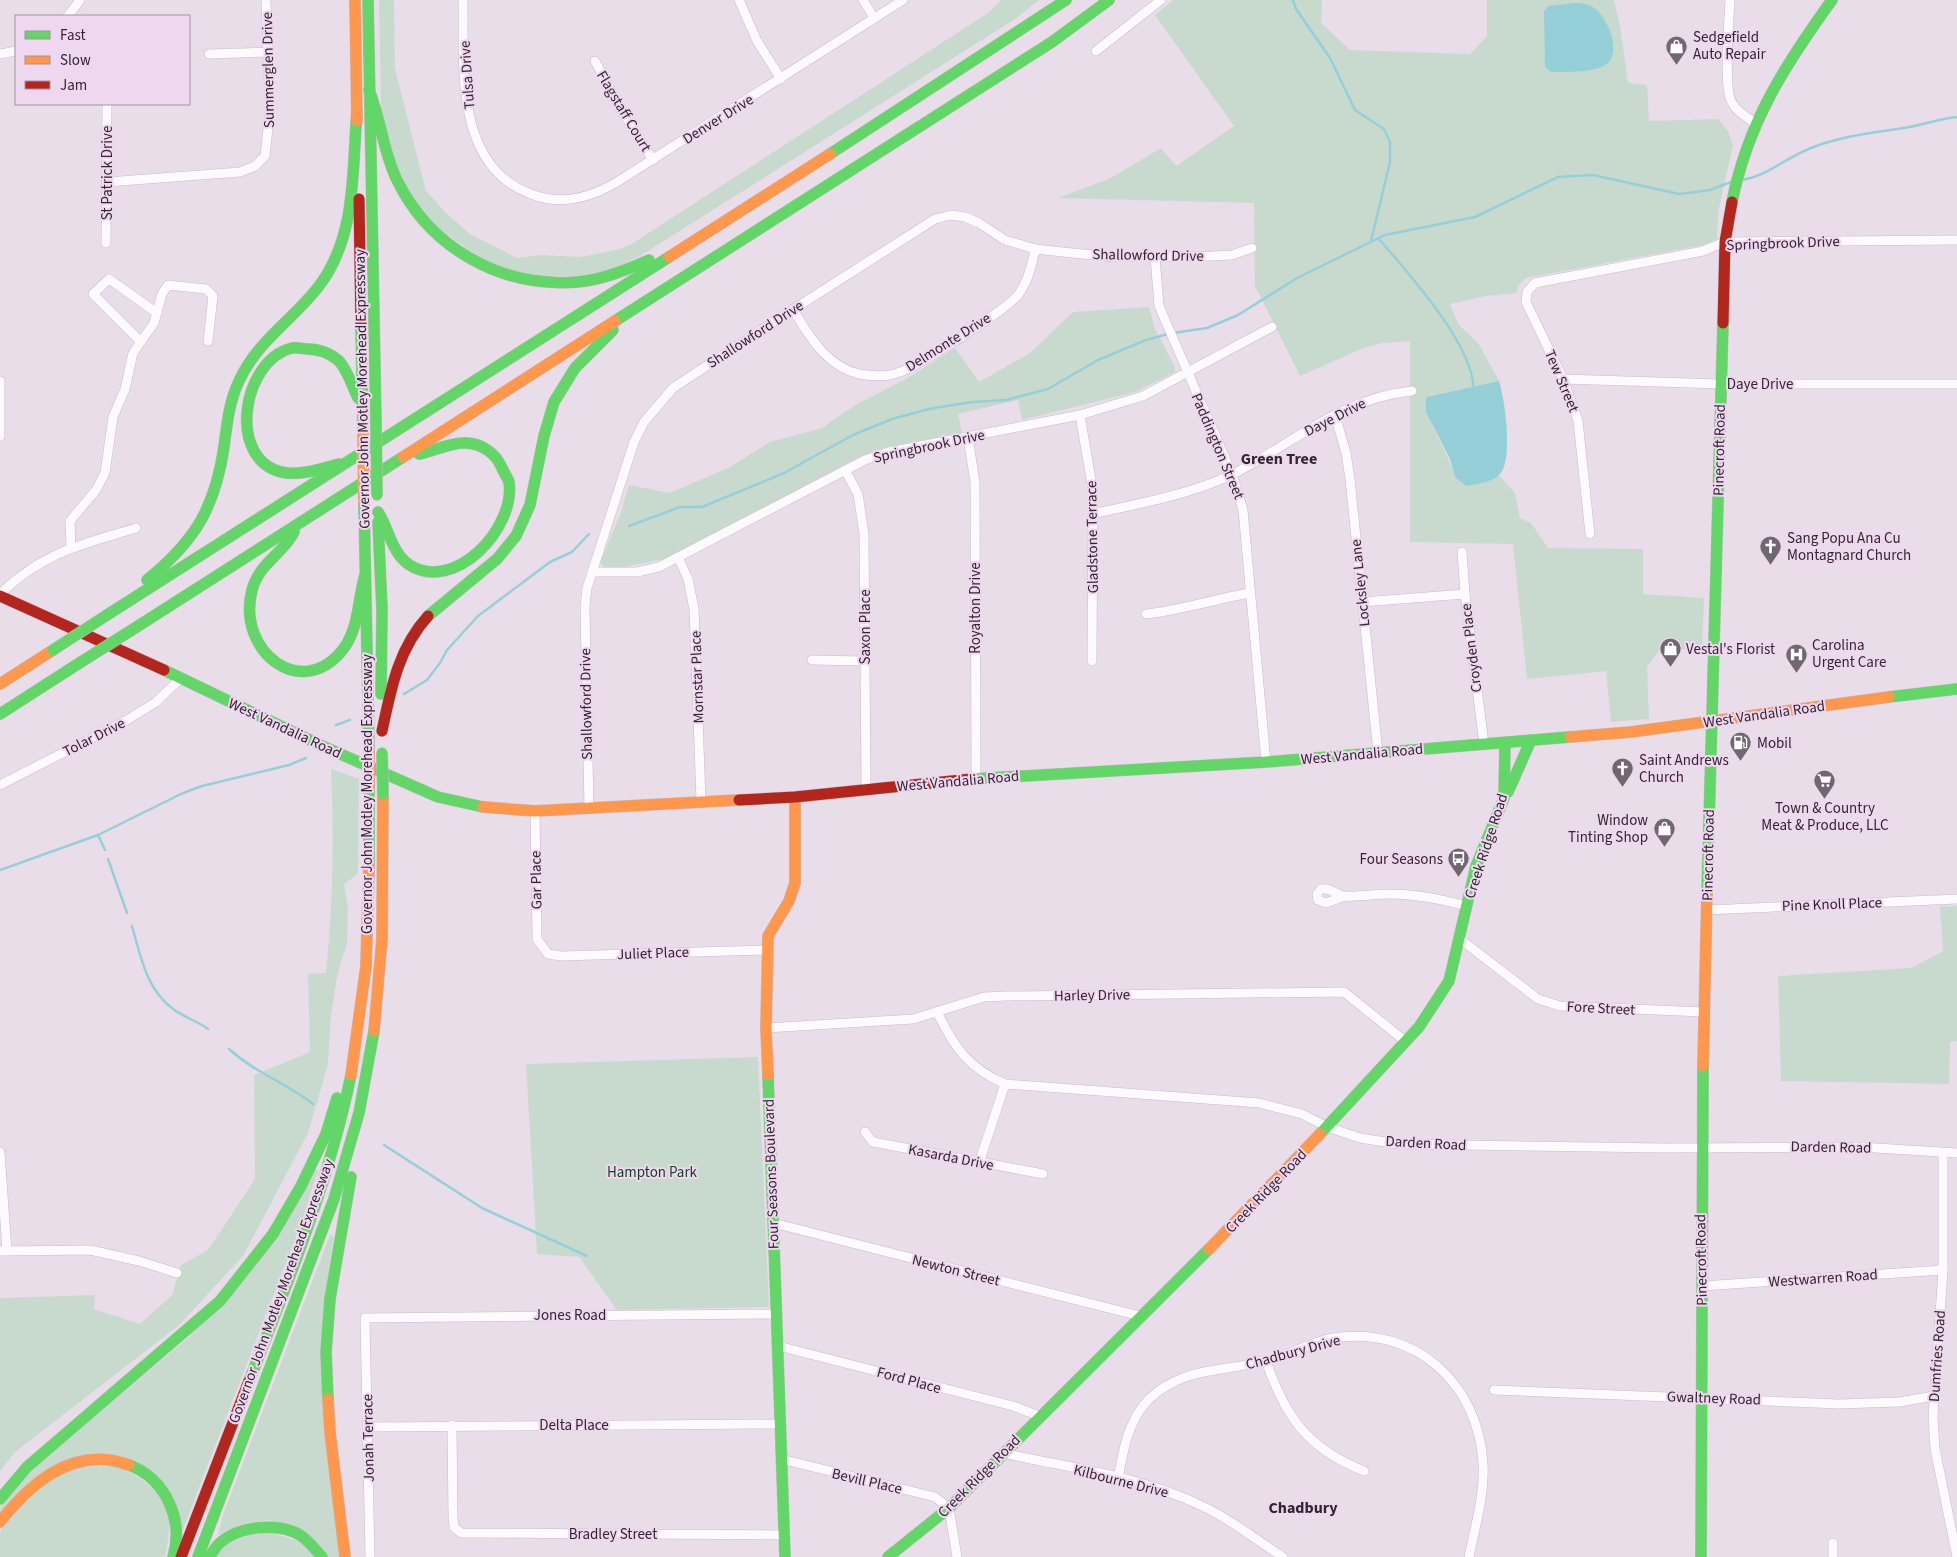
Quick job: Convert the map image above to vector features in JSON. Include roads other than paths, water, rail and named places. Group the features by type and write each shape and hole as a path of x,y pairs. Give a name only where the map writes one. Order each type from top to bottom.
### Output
{"main road":[{"name":"Governor John Motley Morehead Expressway","path":"182,1557 323,1186 345,1104 364,998 369,934 369,749 355,0"},
{"name":"Governor John Motley Morehead Expressway","path":"198,1557 327,1222 359,1116 372,1051 381,979 385,931 382,609 377,495 368,0"},
{"path":"0,684 736,214 1066,0"},
{"path":"0,714 1052,42 1109,0"},
{"name":"Pinecroft Road","path":"1701,1557 1701,1147 1725,242 1735,182 1755,123 1776,83 1832,0"},
{"path":"370,90 391,167 414,209 448,245 477,264 500,274 537,283 590,281 637,266 699,228 736,214"},
{"path":"139,596 145,582 184,549 208,513 220,471 230,403 250,359 261,344 320,286 335,261 351,207 357,111"},
{"path":"382,731 394,672 402,652 426,618 482,572 502,554 514,539 529,508 546,424 561,387 575,369 611,334 619,319"},
{"path":"348,462 305,472 278,471 259,458 248,440 247,410 260,373 269,361 291,348 309,347 326,352 340,362 351,380 354,392 362,406"},
{"path":"378,512 386,523 394,551 412,566 422,570 441,571 468,562 491,539 501,525 510,507 510,488 504,468 484,447 468,442 450,443 425,453 408,455"},
{"path":"297,525 291,540 275,553 257,579 248,609 253,639 263,655 271,661 288,668 307,670 319,668 336,657 344,648 355,623 365,575"},
{"name":"West Vandalia Road","path":"0,595 181,678 320,745 438,797 462,804 492,809 535,811 701,800 795,797 866,788 976,778 1266,762 1631,732 1868,699 1957,690"},
{"path":"1504,798 1512,787 1531,740"},
{"name":"Creek Ridge Road","path":"888,1557 949,1508 1140,1316 1327,1127 1434,1006 1449,981 1476,866 1504,798 1506,780 1505,742"},
{"name":"Four Seasons Boulevard","path":"785,1557 766,1028 767,950 768,936 789,901 795,883 795,797"},
{"path":"0,1499 27,1467 220,1301 273,1234 301,1186 326,1134 364,998"},
{"path":"345,1557 330,1432 326,1352 330,1298 341,1225 360,1138 359,1116"},
{"path":"0,1522 31,1486 50,1473 86,1462 112,1460 146,1473 170,1502 176,1535 173,1557"},
{"path":"209,1557 222,1541 235,1534 269,1527 282,1528 306,1538 322,1557"}],"street":[{"path":"69,15 80,0"},
{"name":"Summerglen Drive","path":"107,182 240,172 255,166 265,156 269,135 270,110 266,0"},
{"name":"Tulsa Drive","path":"463,0 466,99 473,130 490,164 504,180 522,191"},
{"path":"739,0 757,41 781,79"},
{"path":"863,0 874,18"},
{"name":"Denver Drive","path":"522,191 540,198 561,201 597,194 903,0"},
{"path":"1096,51 1161,0"},
{"path":"1730,0 1728,83 1730,98 1737,109 1755,123"},
{"path":"0,54 15,51"},
{"path":"209,54 268,52"},
{"name":"Flagstaff Court","path":"595,61 618,105 653,160"},
{"name":"St Patrick Drive","path":"106,243 107,105"},
{"name":"Shallowford Drive","path":"589,808 585,606 592,572 634,442 644,422 673,388 935,219 951,216 965,217 979,222 1006,240 1035,250 1114,257 1155,257 1232,255 1252,248"},
{"name":"Springbrook Drive","path":"1527,292 1534,283 1703,251 1725,242 1957,240"},
{"name":"Delmonte Drive","path":"793,310 825,356 842,368 881,376 900,372 943,348 1017,297 1026,283 1035,250"},
{"name":"Paddington Street","path":"1155,257 1159,306 1186,373 1232,474 1243,510 1266,762"},
{"path":"140,341 93,294 109,279 157,313"},
{"path":"71,548 70,521 96,490 105,472 113,417 125,389 133,353 154,323 162,294 168,285 206,289 213,296 208,341"},
{"name":"Tew Street","path":"1527,292 1526,302 1529,311 1563,379 1578,421 1590,534"},
{"name":"Springbrook Drive","path":"592,572 637,572 659,567 864,460 889,452 968,438 1080,414 1143,396 1272,326"},
{"name":"Daye Drive","path":"1563,379 1720,384 1957,384"},
{"path":"0,381 0,436"},
{"name":"Daye Drive","path":"1093,514 1193,489 1232,474 1335,415 1374,397 1412,391"},
{"name":"Gladstone Terrace","path":"1080,414 1090,470 1093,514 1092,661"},
{"name":"Locksley Lane","path":"1335,415 1346,453 1350,479 1378,752"},
{"name":"Royalton Drive","path":"968,438 975,482 976,778"},
{"name":"Saxon Place","path":"845,470 858,494 863,512 866,788"},
{"path":"0,595 19,575 45,558 136,528"},
{"name":"Croyden Place","path":"1462,552 1465,594 1484,744"},
{"name":"Mornstar Place","path":"678,557 688,579 694,609 701,800"},
{"path":"1146,614 1179,610 1215,599 1250,593"},
{"path":"1362,602 1465,594"},
{"path":"812,660 865,661"},
{"name":"Tolar Drive","path":"0,785 127,720 156,702 181,678"},
{"name":"Gar Place","path":"535,811 537,939 542,948"},
{"path":"1345,896 1365,894 1410,895 1437,898 1466,906"},
{"name":"Pine Knoll Place","path":"1707,910 1957,899"},
{"name":"Fore Street","path":"1460,939 1538,999 1560,1006 1704,1012"},
{"name":"Juliet Place","path":"542,948 548,954 560,956 767,950"},
{"name":"Harley Drive","path":"766,1028 891,1022 913,1019 984,997 1344,992 1404,1041"},
{"name":"Darden Road","path":"937,1012 951,1041 970,1064 987,1077 1004,1084 1259,1103 1302,1114 1327,1127 1360,1138 1398,1144 1664,1148 1860,1147 1957,1153"},
{"path":"979,1163 1004,1084"},
{"name":"Kasarda Drive","path":"865,1132 874,1142 1043,1174"},
{"path":"0,1152 4,1251 90,1250 139,1261 177,1274"},
{"name":"Dumfries Road","path":"1942,1153 1943,1270 1934,1396 1935,1449 1957,1557"},
{"name":"Newton Street","path":"773,1223 1140,1316"},
{"name":"Westwarren Road","path":"1702,1286 1943,1270"},
{"name":"Jones Road","path":"365,1318 776,1314"},
{"name":"Jonah Terrace","path":"365,1318 370,1557"},
{"name":"Chadbury Drive","path":"1118,1479 1122,1456 1135,1417 1149,1400 1182,1376 1266,1361 1333,1338 1384,1338 1427,1357 1448,1374 1468,1403 1479,1436 1483,1464 1482,1495 1469,1557"},
{"name":"Ford Place","path":"778,1346 1013,1406 1039,1416"},
{"path":"1266,1361 1275,1390 1286,1411 1303,1432 1324,1450 1346,1464 1364,1471"},
{"name":"Gwaltney Road","path":"1494,1390 1839,1404 1899,1402 1934,1396"},
{"name":"Delta Place","path":"368,1427 780,1424"},
{"name":"Bradley Street","path":"452,1426 453,1516 454,1527 460,1533 785,1535"},
{"name":"Kilbourne Drive","path":"1003,1453 1145,1484 1204,1506 1283,1557"},
{"name":"Bevill Place","path":"782,1459 890,1487 922,1492 936,1497 949,1508"},
{"path":"949,1508 957,1557"},
{"path":"1833,1543 1833,1557"}],"water":[{"path":"1575,3 1589,5 1601,15 1612,36 1612,57 1608,63 1596,69 1551,72 1545,67 1544,11 1548,6"},
{"path":"1499,381 1504,402 1507,430 1504,468 1492,480 1466,486 1455,477 1450,459 1426,412 1426,397"}],"waterway":[{"path":"1293,0 1296,9 1330,58 1355,110 1384,129 1390,142 1390,162 1371,241"},
{"path":"1741,180 1768,171 1811,148 1834,141 1957,117"},
{"path":"1173,333 1207,328 1238,315 1297,278 1385,235 1475,217 1558,177 1593,175 1679,194 1710,190 1731,182"},
{"path":"1378,238 1421,289 1451,331 1463,352 1471,372 1473,389"},
{"path":"629,526 680,507 702,507 784,473 853,435 892,419 933,408 973,402 1006,400 1048,389 1098,360 1146,340 1168,334"},
{"path":"404,694 427,680 447,650 478,616 550,562 572,552 589,534"},
{"path":"336,725 350,720"},
{"path":"0,870 98,835 183,793 202,786 289,765 306,758"},
{"path":"98,835 105,850"},
{"path":"108,859 127,913"},
{"path":"132,926 142,961 156,992 173,1009 208,1029"},
{"path":"229,1049 249,1064 313,1104"},
{"path":"384,1145 482,1208 587,1256"}],"place":[{"name":"Sedgefield Auto Repair","path":"1677,65"},
{"name":"Sang Popu Ana Cu Montagnard Church","path":"1771,566"},
{"name":"Vestal's Florist","path":"1670,668"},
{"name":"Carolina Urgent Care","path":"1796,673"},
{"name":"Mobil","path":"1741,762"},
{"name":"Saint Andrews Church","path":"1623,788"},
{"name":"Town & Country Meat & Produce, LLC","path":"1825,799"},
{"name":"Window Tinting Shop","path":"1664,848"},
{"name":"Four Seasons","path":"1459,878"}],"district":[{"name":"Green Tree","path":"1279,458"},
{"name":"Chadbury","path":"1303,1507"}],"park label":[{"name":"Hampton Park","path":"652,1172"}]}
